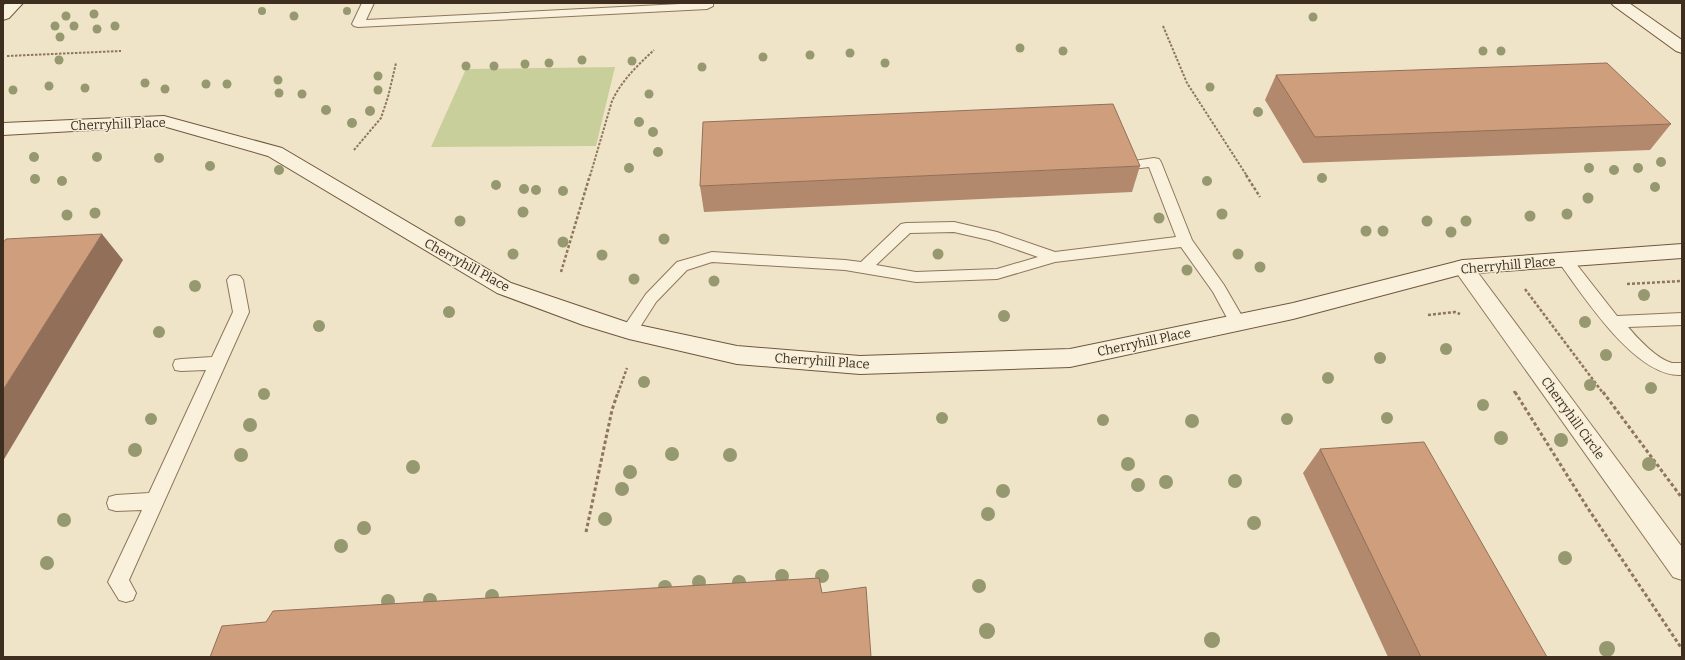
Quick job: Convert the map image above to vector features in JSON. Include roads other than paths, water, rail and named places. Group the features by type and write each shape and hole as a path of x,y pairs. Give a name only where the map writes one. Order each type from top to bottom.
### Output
{"street":[{"path":"3,15 15,3"},
{"path":"1619,3 1682,48"},
{"name":"Cherryhill Place","path":"3,129 164,121 275,152 504,288 629,331 737,355 860,365 1070,358 1293,311 1463,267 1682,251"},
{"name":"Cherryhill Circle","path":"1463,267 1682,568"}],"lane":[{"path":"368,3 358,24 707,6 707,3"},
{"path":"1132,165 1154,162 1185,241 1218,289 1238,322"},
{"path":"864,268 906,228 954,227 992,236 1055,257"},
{"path":"629,331 651,298 682,266 712,257 845,265 916,277 997,274 1055,257 1185,241"},
{"path":"1565,260 1614,322 1647,356 1670,369 1682,369"},
{"path":"126,592 118,582 241,312 235,280"},
{"path":"1614,322 1682,319"},
{"path":"181,365 217,363"},
{"path":"116,503 154,501"}]}
